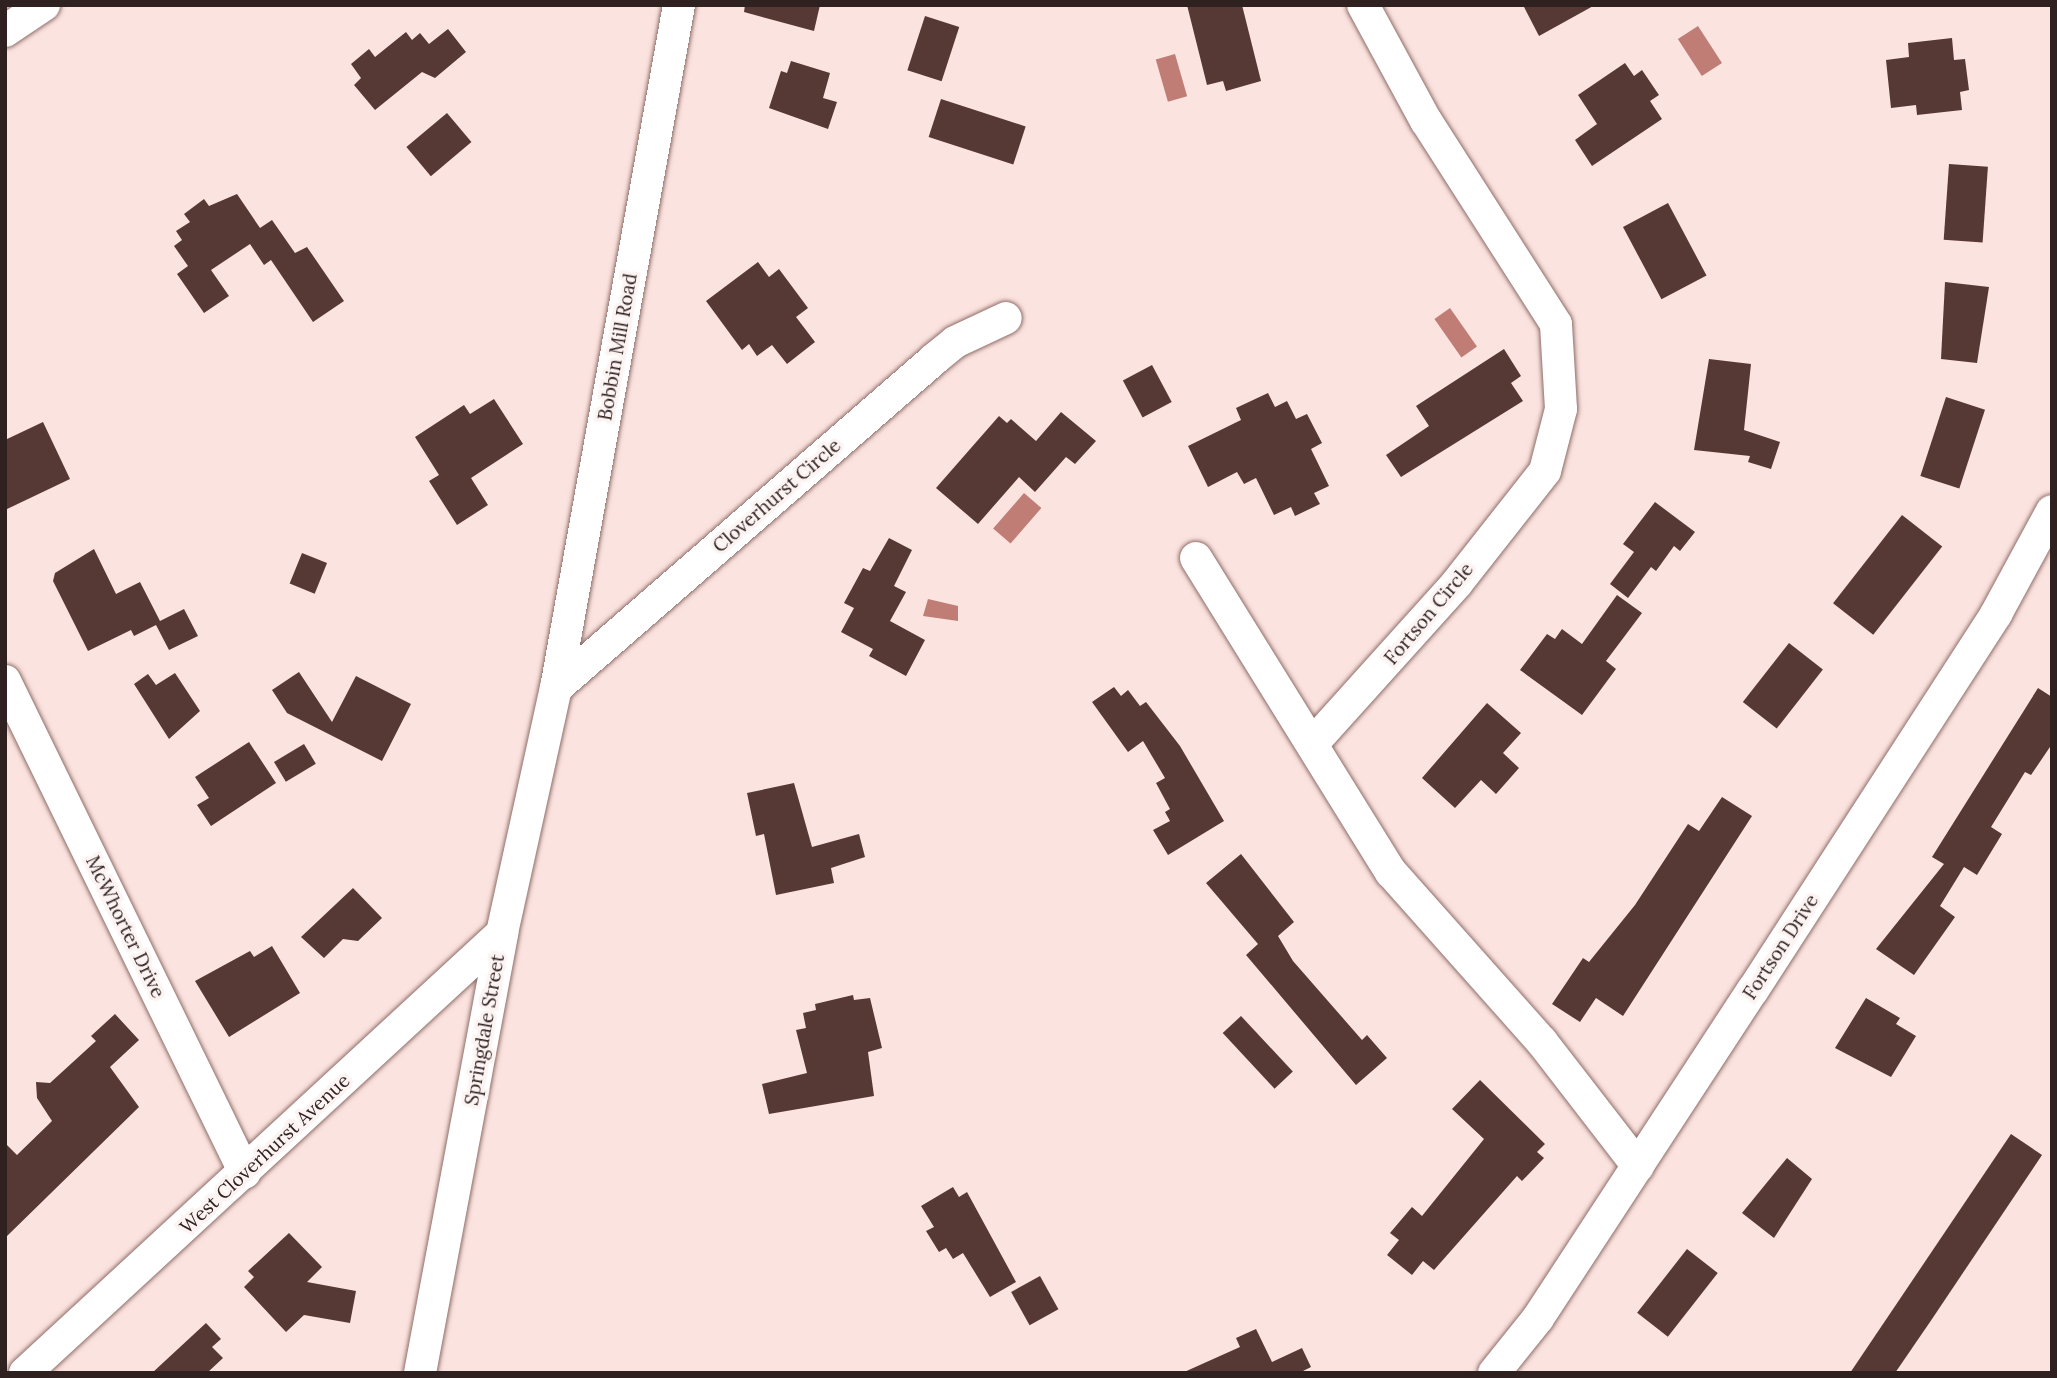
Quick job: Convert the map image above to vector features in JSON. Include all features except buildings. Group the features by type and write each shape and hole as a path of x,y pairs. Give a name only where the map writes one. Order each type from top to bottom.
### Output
{"street":[{"path":"5,31 44,5"},
{"name":"Bobbin Mill Road","path":"556,688 679,5"},
{"name":"Fortson Circle","path":"1314,743 1457,583 1545,471 1561,409 1556,324 1426,121 1363,5"},
{"name":"Cloverhurst Circle","path":"556,688 933,360 955,342 1006,318"},
{"name":"Fortson Drive","path":"1494,1373 1538,1318 1996,614 2052,511"},
{"path":"1196,558 1314,743 1391,872 1542,1042 1638,1166"},
{"name":"McWhorter Drive","path":"5,681 14,724 245,1173"},
{"name":"Springdale Street","path":"420,1373 502,933 556,688"},
{"name":"West Cloverhurst Avenue","path":"26,1373 502,933"}],"shaded area":[{"path":"1698,26 1722,63 1702,76 1678,39"},
{"path":"1175,54 1187,96 1168,102 1156,60"},
{"path":"1450,308 1477,347 1461,357 1434,319"},
{"path":"1024,493 1041,508 1011,544 993,528"},
{"path":"928,599 958,606 958,621 923,616"}]}
